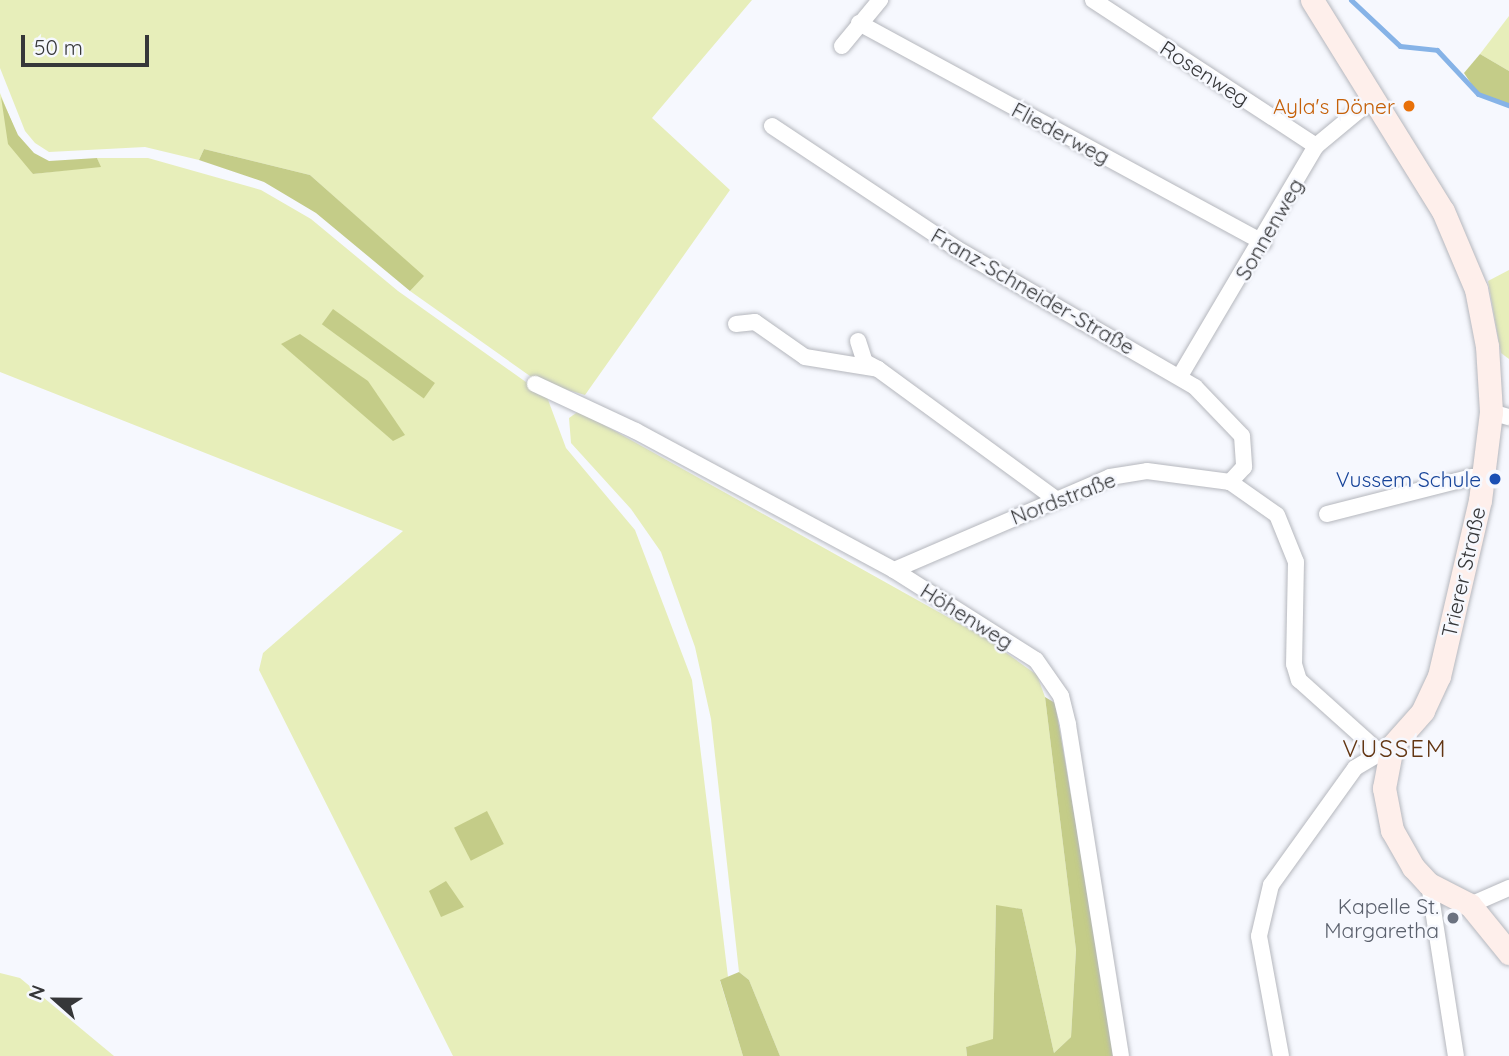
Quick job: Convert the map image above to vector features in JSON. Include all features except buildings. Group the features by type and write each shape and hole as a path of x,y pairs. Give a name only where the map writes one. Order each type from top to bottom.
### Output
{"main road":[{"name":"Trierer Straße","path":"1312,0 1375,97 1443,211 1476,289 1500,414 1439,677 1423,711 1382,757"},
{"path":"1382,757 1384,788 1392,830 1429,884 1470,905 1509,953"}],"street":[{"path":"842,46 880,0"},
{"name":"Rosenweg","path":"1093,0 1316,146"},
{"name":"Fliederweg","path":"859,23 1263,242"},
{"name":"Sonnenweg","path":"1180,376 1263,242 1316,146 1375,97"},
{"name":"Franz-Schneider-Straße","path":"772,126 957,249 1180,376 1242,436 1244,467 1230,482"},
{"path":"736,324 755,322 805,357 878,369"},
{"path":"858,341 865,362 1054,498"},
{"name":"Höhenweg","path":"535,384 643,434 894,570 1036,660 1061,696 1121,1056"},
{"name":"Nordstraße","path":"894,570 1054,498 1110,477 1147,471 1230,482 1277,515 1296,562 1294,664 1299,680 1382,757"},
{"path":"1326,514 1472,477 1484,478"},
{"path":"1281,1056 1259,936 1271,885 1356,768 1382,757"},
{"path":"1429,884 1456,1056"},
{"path":"1470,905 1509,888"}],"green space":[{"path":"0,0 752,0 652,118 730,190 585,395 537,381 410,291 423,276 310,175 204,149 199,160 145,147 49,152 35,143 25,131 0,68"},
{"path":"1509,16 1509,71 1480,54"},
{"path":"1480,54 1509,71 1509,105 1478,94 1464,73"},
{"path":"0,93 33,174 100,166 97,158 148,158 261,190 311,219 398,291 547,397 566,448 635,530 692,680 728,977 720,981 743,1056 453,1056 259,670 263,653 403,531 0,372"},
{"path":"1,97 18,135 34,153 49,161 97,158 101,167 33,174 8,144"},
{"path":"204,149 310,175 424,276 410,291 316,213 264,182 199,160"},
{"path":"1509,270 1509,359 1501,353 1488,281"},
{"path":"333,309 435,383 424,398 322,324"},
{"path":"300,334 368,381 405,435 393,441 281,344"},
{"path":"579,411 987,639 1037,675 1045,697 1076,950 1071,1037 1054,1053 1022,909 996,906 993,1040 966,1047 967,1056 780,1056 749,980 739,972 711,719 695,647 661,552 631,509 571,443 569,418"},
{"path":"1045,697 1055,703 1116,1056 967,1056 966,1047 993,1039 996,905 1022,909 1054,1053 1071,1037 1076,950"},
{"path":"487,811 504,844 471,861 454,828"},
{"path":"446,881 464,907 441,917 429,891"},
{"path":"739,972 749,980 780,1056 743,1056 720,980"},
{"path":"0,973 20,978 114,1056 0,1056"}],"waterway":[{"path":"1351,0 1400,46 1437,50 1478,94 1509,105"}],"place":[{"name":"Ayla's Döner","path":"1409,106"},
{"name":"Vussem Schule","path":"1495,479"},
{"name":"Kapelle St. Margaretha","path":"1453,918"}],"district":[{"name":"VUSSEM","path":"1395,749"}]}
